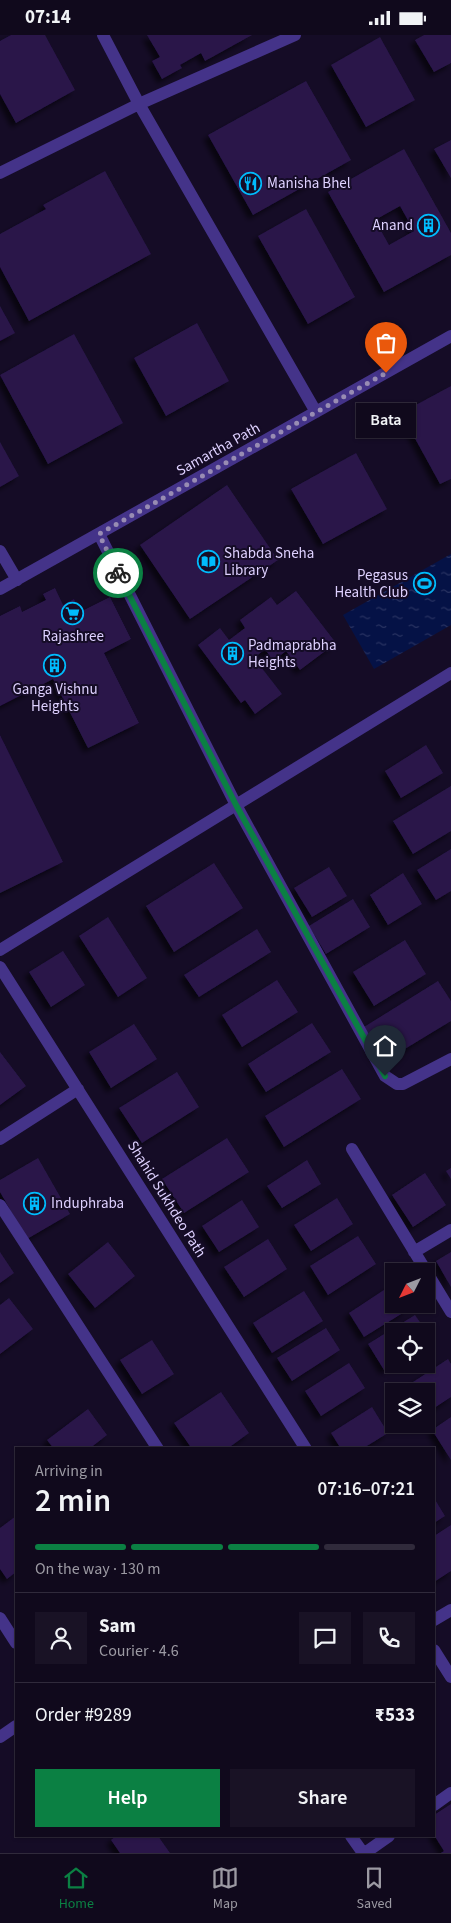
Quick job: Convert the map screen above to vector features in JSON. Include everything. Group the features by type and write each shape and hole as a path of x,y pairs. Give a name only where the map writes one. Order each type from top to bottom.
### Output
{"street":[{"path":"103,35 139,104 316,412"},
{"path":"0,173 139,104 295,35"},
{"name":"Samartha Path","path":"0,589 451,336"},
{"path":"99,534 236,805 385,1076 397,1084 403,1084 451,1059"},
{"path":"0,551 17,580"},
{"path":"0,950 451,673"},
{"name":"Shahid Sukhdeo Path","path":"0,967 305,1447"},
{"path":"0,1139 78,1089"},
{"path":"352,1149 451,1311"},
{"path":"0,1205 157,1447"},
{"path":"414,1252 451,1230"},
{"path":"435,1619 451,1610"},
{"path":"0,1618 15,1641"},
{"path":"435,1652 451,1677"},
{"path":"0,1737 15,1727"},
{"path":"435,1804 451,1793"},
{"path":"352,1837 364,1853 388,1837"}],"water":[{"name":"Pegasus Health Club","path":"451,554 451,625 374,669 343,615"}],"building":[{"path":"11,35 45,35 75,90 16,123 0,94 0,41"},
{"path":"147,35 252,35 205,61 201,53 180,65 182,68 162,79 152,61 160,57"},
{"path":"424,35 451,35 451,63 434,72 415,40"},
{"path":"380,37 415,100 366,127 331,65"},
{"path":"306,81 351,160 253,215 208,135"},
{"path":"451,140 451,178 434,149"},
{"name":"Anand","path":"404,149 451,233 451,255 384,292 328,192","holes":["400,206 414,231 389,245 375,220"]},
{"path":"105,171 151,254 29,321 0,267 0,234 46,209 43,205"},
{"path":"306,209 355,297 308,324 258,236"},
{"path":"0,306 15,333 0,341"},
{"path":"197,323 229,381 166,416 134,358"},
{"path":"74,334 123,423 48,464 0,375"},
{"path":"451,386 451,479 440,484 401,413"},
{"path":"0,442 19,476 0,487"},
{"name":"Pegasus Health Club","path":"356,453 387,509 323,544 291,489"},
{"path":"227,485 278,560 190,619 140,545"},
{"name":"Ganga Vishnu Heights","path":"55,588 63,605 74,599 80,612 110,597 131,639 104,653 139,723 88,748 53,679 0,706 0,616 20,606 22,612 46,600 43,594"},
{"name":"Padmaprabha Heights","path":"296,591 336,643 300,670 286,651 273,661 265,649 254,658 282,694 255,714 245,700 241,703 198,645 220,628 229,640 245,628 240,620 271,597 277,605"},
{"name":"Ganga Vishnu Heights","path":"0,735 63,862 0,893"},
{"path":"426,745 443,773 401,798 385,771"},
{"path":"451,786 451,831 413,854 393,821"},
{"path":"451,849 451,891 436,900 417,870"},
{"path":"214,863 243,908 174,952 146,906"},
{"path":"329,867 347,896 312,917 294,888"},
{"path":"403,873 422,904 388,925 370,895"},
{"path":"353,899 370,927 326,954 309,926"},
{"path":"108,917 147,978 118,997 79,936"},
{"path":"257,929 271,952 199,997 184,975"},
{"path":"405,940 426,974 374,1006 353,972"},
{"path":"63,951 85,985 51,1007 29,972"},
{"path":"277,980 298,1012 242,1047 222,1015"},
{"path":"438,981 451,1001 451,1021 385,1061 364,1027"},
{"path":"312,1023 331,1052 266,1092 248,1064"},
{"path":"134,1024 157,1059 111,1088 89,1052"},
{"path":"0,1052 26,1086 0,1105"},
{"path":"342,1069 361,1099 284,1147 265,1116"},
{"path":"177,1072 199,1107 142,1143 119,1108"},
{"path":"227,1138 249,1172 184,1213 162,1179"},
{"name":"Induphraba","path":"38,1158 70,1214 27,1239 0,1192 0,1180"},
{"path":"307,1160 321,1184 282,1208 267,1186"},
{"path":"451,1168 451,1179 446,1171"},
{"path":"425,1173 446,1205 413,1227 392,1195"},
{"path":"337,1198 353,1224 311,1251 294,1225"},
{"path":"242,1200 259,1227 219,1252 202,1226"},
{"path":"358,1236 376,1264 328,1295 310,1266"},
{"path":"268,1239 287,1269 244,1297 224,1267"},
{"path":"108,1242 135,1276 95,1308 68,1274"},
{"path":"0,1252 14,1273 0,1283"},
{"path":"451,1252 451,1287 436,1261"},
{"path":"385,1289 385,1313 403,1313 364,1337 349,1313"},
{"path":"304,1291 323,1321 272,1353 253,1323"},
{"path":"9,1298 33,1329 0,1354 0,1305"},
{"path":"415,1315 420,1323 402,1323"},
{"path":"326,1328 340,1350 292,1381 277,1358"},
{"path":"385,1334 385,1369 384,1370 368,1344"},
{"path":"152,1340 174,1374 142,1394 120,1360"},
{"path":"448,1359 451,1364 451,1397 435,1407 435,1383 412,1383 427,1373 435,1373 435,1368"},
{"path":"349,1363 365,1388 321,1416 305,1391"},
{"path":"221,1392 249,1433 230,1447 191,1447 174,1423"},
{"path":"372,1407 385,1428 385,1433 388,1433 365,1447 340,1447 331,1433"},
{"path":"88,1409 107,1435 92,1447 52,1447 47,1440"},
{"path":"451,1417 451,1460 434,1433 435,1428"},
{"path":"435,1500 445,1516 435,1522"},
{"path":"15,1517 15,1573 7,1579 0,1569 0,1528"},
{"path":"451,1525 451,1571 435,1581 435,1535"},
{"path":"451,1804 451,1853 441,1853 444,1851 435,1837 435,1814"},
{"path":"115,1837 159,1837 170,1853 120,1853 111,1840"}],"way so far":[{"path":"118,573 99,534 386,373"}],"place":[{"name":"Manisha Bhel","path":"251,183"},
{"name":"Anand","path":"429,225"},
{"name":"Bata","path":"386,373"},
{"name":"Shabda Sneha Library","path":"208,562"},
{"name":"Pegasus Health Club","path":"424,584"},
{"name":"Rajashree","path":"73,613"},
{"name":"Padmaprabha Heights","path":"232,654"},
{"name":"Ganga Vishnu Heights","path":"55,666"},
{"name":"Induphraba","path":"35,1203"}],"route":[{"path":"118,573 236,805 385,1076"}]}
